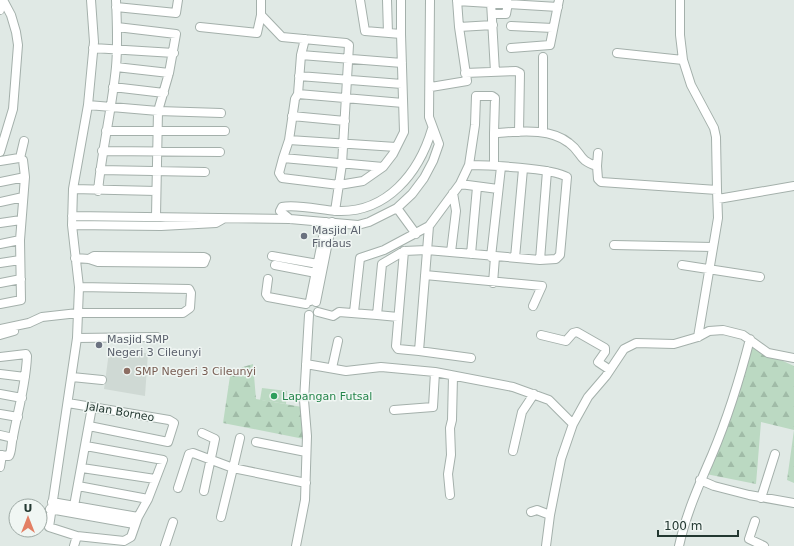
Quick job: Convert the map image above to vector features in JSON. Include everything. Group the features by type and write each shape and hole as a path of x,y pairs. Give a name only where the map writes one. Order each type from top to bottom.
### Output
{"street":[{"path":"0,10 2,0"},
{"path":"0,152 13,109 18,45 13,20 2,0"},
{"path":"86,446 163,460 148,498 136,520 131,537 124,541 77,536 50,528 51,506 77,338 79,287 72,225 73,189 88,105 93,48 91,0"},
{"path":"98,191 102,151 116,67 116,3 176,13 178,0"},
{"path":"200,27 257,33 261,15 261,0"},
{"path":"360,0 364,31 401,34"},
{"path":"386,0 388,33"},
{"path":"305,39 301,55 298,94 295,99 289,140 280,173 282,178 340,185 363,181 383,167 404,132 401,0"},
{"path":"72,216 290,219 350,225 363,224 397,208 417,188 434,161 439,144 432,129 429,117 431,87 429,43 430,0"},
{"path":"680,0 680,35 683,60 691,86 715,132 718,218 698,337"},
{"path":"431,87 467,81 459,27 457,1 559,3 551,44 511,48"},
{"path":"494,2 492,14 495,72"},
{"path":"492,14 506,14 514,2"},
{"path":"261,15 282,37 348,44 350,59 345,100 342,164 335,211"},
{"path":"459,27 493,25"},
{"path":"511,26 553,28"},
{"path":"117,27 176,34 170,74 158,111 156,151 156,216"},
{"path":"93,48 117,48 174,53"},
{"path":"617,53 683,60"},
{"path":"301,55 402,63"},
{"path":"543,57 543,132"},
{"path":"116,67 170,74"},
{"path":"466,73 516,71 521,75 520,132"},
{"path":"299,76 402,84"},
{"path":"113,87 164,93"},
{"path":"298,94 345,100 404,103"},
{"path":"354,312 360,258 384,250 430,226 460,184 469,165 475,125 476,96 492,96 494,98 494,133 498,189 493,257 493,283"},
{"path":"88,105 158,111 221,113"},
{"path":"292,116 345,121"},
{"path":"290,219 282,213 281,208 284,206 335,211 359,210 386,198 410,177 424,154 432,129"},
{"path":"106,131 225,131"},
{"path":"494,133 543,132 569,142 583,160 597,166"},
{"path":"289,140 343,142 396,147"},
{"path":"20,158 24,141"},
{"path":"102,151 220,152"},
{"path":"598,153 598,179 601,182 717,195 794,186"},
{"path":"0,161 20,158"},
{"path":"0,304 21,300 20,240 25,177 24,162 20,158"},
{"path":"283,158 383,167"},
{"path":"377,314 382,264 404,252 427,250 540,260 556,259 560,255 568,181 565,176 547,172 497,166 469,165"},
{"path":"514,258 523,169"},
{"path":"100,170 205,172"},
{"path":"540,260 547,172"},
{"path":"0,182 25,177"},
{"path":"460,184 498,189"},
{"path":"472,254 477,187"},
{"path":"73,189 98,191 156,191"},
{"path":"451,252 456,211 454,193"},
{"path":"0,202 23,197"},
{"path":"397,208 416,234"},
{"path":"72,225 161,226 216,223 223,219"},
{"path":"0,223 21,220"},
{"path":"311,302 318,264 329,222"},
{"path":"296,546 304,506 306,483 304,400 309,315 305,309 311,302 329,222"},
{"path":"419,351 430,226"},
{"path":"0,244 20,240"},
{"path":"614,245 713,247"},
{"path":"404,252 398,317 397,348 471,358"},
{"path":"75,258 89,259 98,262 204,263 206,258 94,256 89,259"},
{"path":"272,256 318,264"},
{"path":"0,263 20,260"},
{"path":"275,265 316,273"},
{"path":"682,265 760,277"},
{"path":"425,276 542,286 533,306"},
{"path":"0,283 21,279"},
{"path":"268,279 266,294 268,297 311,302 320,307 318,312 314,315 309,315"},
{"path":"0,329 30,323 42,317 78,313 183,313 190,308 191,293 189,289 79,287"},
{"path":"318,312 333,316 339,312 354,312 398,317"},
{"path":"0,334 28,328 30,323"},
{"path":"546,546 550,515 561,459 573,424 588,397 610,370 624,348 632,344 643,343 674,344 698,337 709,331 717,330 743,335 768,354 794,358"},
{"path":"541,335 566,341 573,333 577,332 604,348 605,352 598,362 610,370"},
{"path":"77,338 157,337"},
{"path":"679,546 700,480 712,455 733,398 750,339"},
{"path":"332,368 338,341"},
{"path":"0,357 26,354 22,398 12,438 10,454 1,455 0,467"},
{"path":"306,364 350,372 381,367 435,372 513,387 534,394 553,403 573,424"},
{"path":"394,410 433,407 435,372"},
{"path":"0,374 25,377"},
{"path":"450,495 448,474 451,455 450,428 453,376"},
{"path":"72,378 102,380"},
{"path":"0,394 22,398"},
{"path":"513,451 522,412 534,394"},
{"name":"Jalan Borneo","path":"68,403 173,422 168,442 89,426"},
{"path":"74,506 92,408"},
{"path":"0,414 18,417"},
{"path":"202,433 215,439 204,491"},
{"path":"0,435 12,438"},
{"path":"221,517 240,438"},
{"path":"256,442 306,452"},
{"path":"178,488 189,454 193,453 233,468 306,483"},
{"path":"761,498 775,454"},
{"path":"82,468 155,479"},
{"path":"700,480 714,486 761,498 794,503"},
{"path":"78,486 148,498"},
{"path":"51,506 74,506 136,520"},
{"path":"51,506 136,520"},
{"path":"531,512 537,510 550,515"},
{"path":"755,521 749,539 764,546"},
{"path":"165,546 173,522"},
{"path":"74,546 77,536"}],"shaded area":[{"name":"SMP Negeri 3 Cileunyi","path":"109,352 148,353 145,396 104,389"}],"green space":[{"path":"752,347 794,366 794,430 761,422 756,484 706,474"},
{"path":"253,364 256,399 302,407 304,439 223,423 230,376 219,374 220,368 233,370"},
{"name":"Lapangan Futsal","path":"262,388 287,391 286,404 260,400"},
{"path":"794,430 794,483 787,480"}],"place":[{"name":"Masjid Al Firdaus","path":"304,236"},
{"name":"Masjid SMP Negeri 3 Cileunyi","path":"99,345"},
{"name":"SMP Negeri 3 Cileunyi","path":"127,371"},
{"name":"Lapangan Futsal","path":"274,396"}]}
